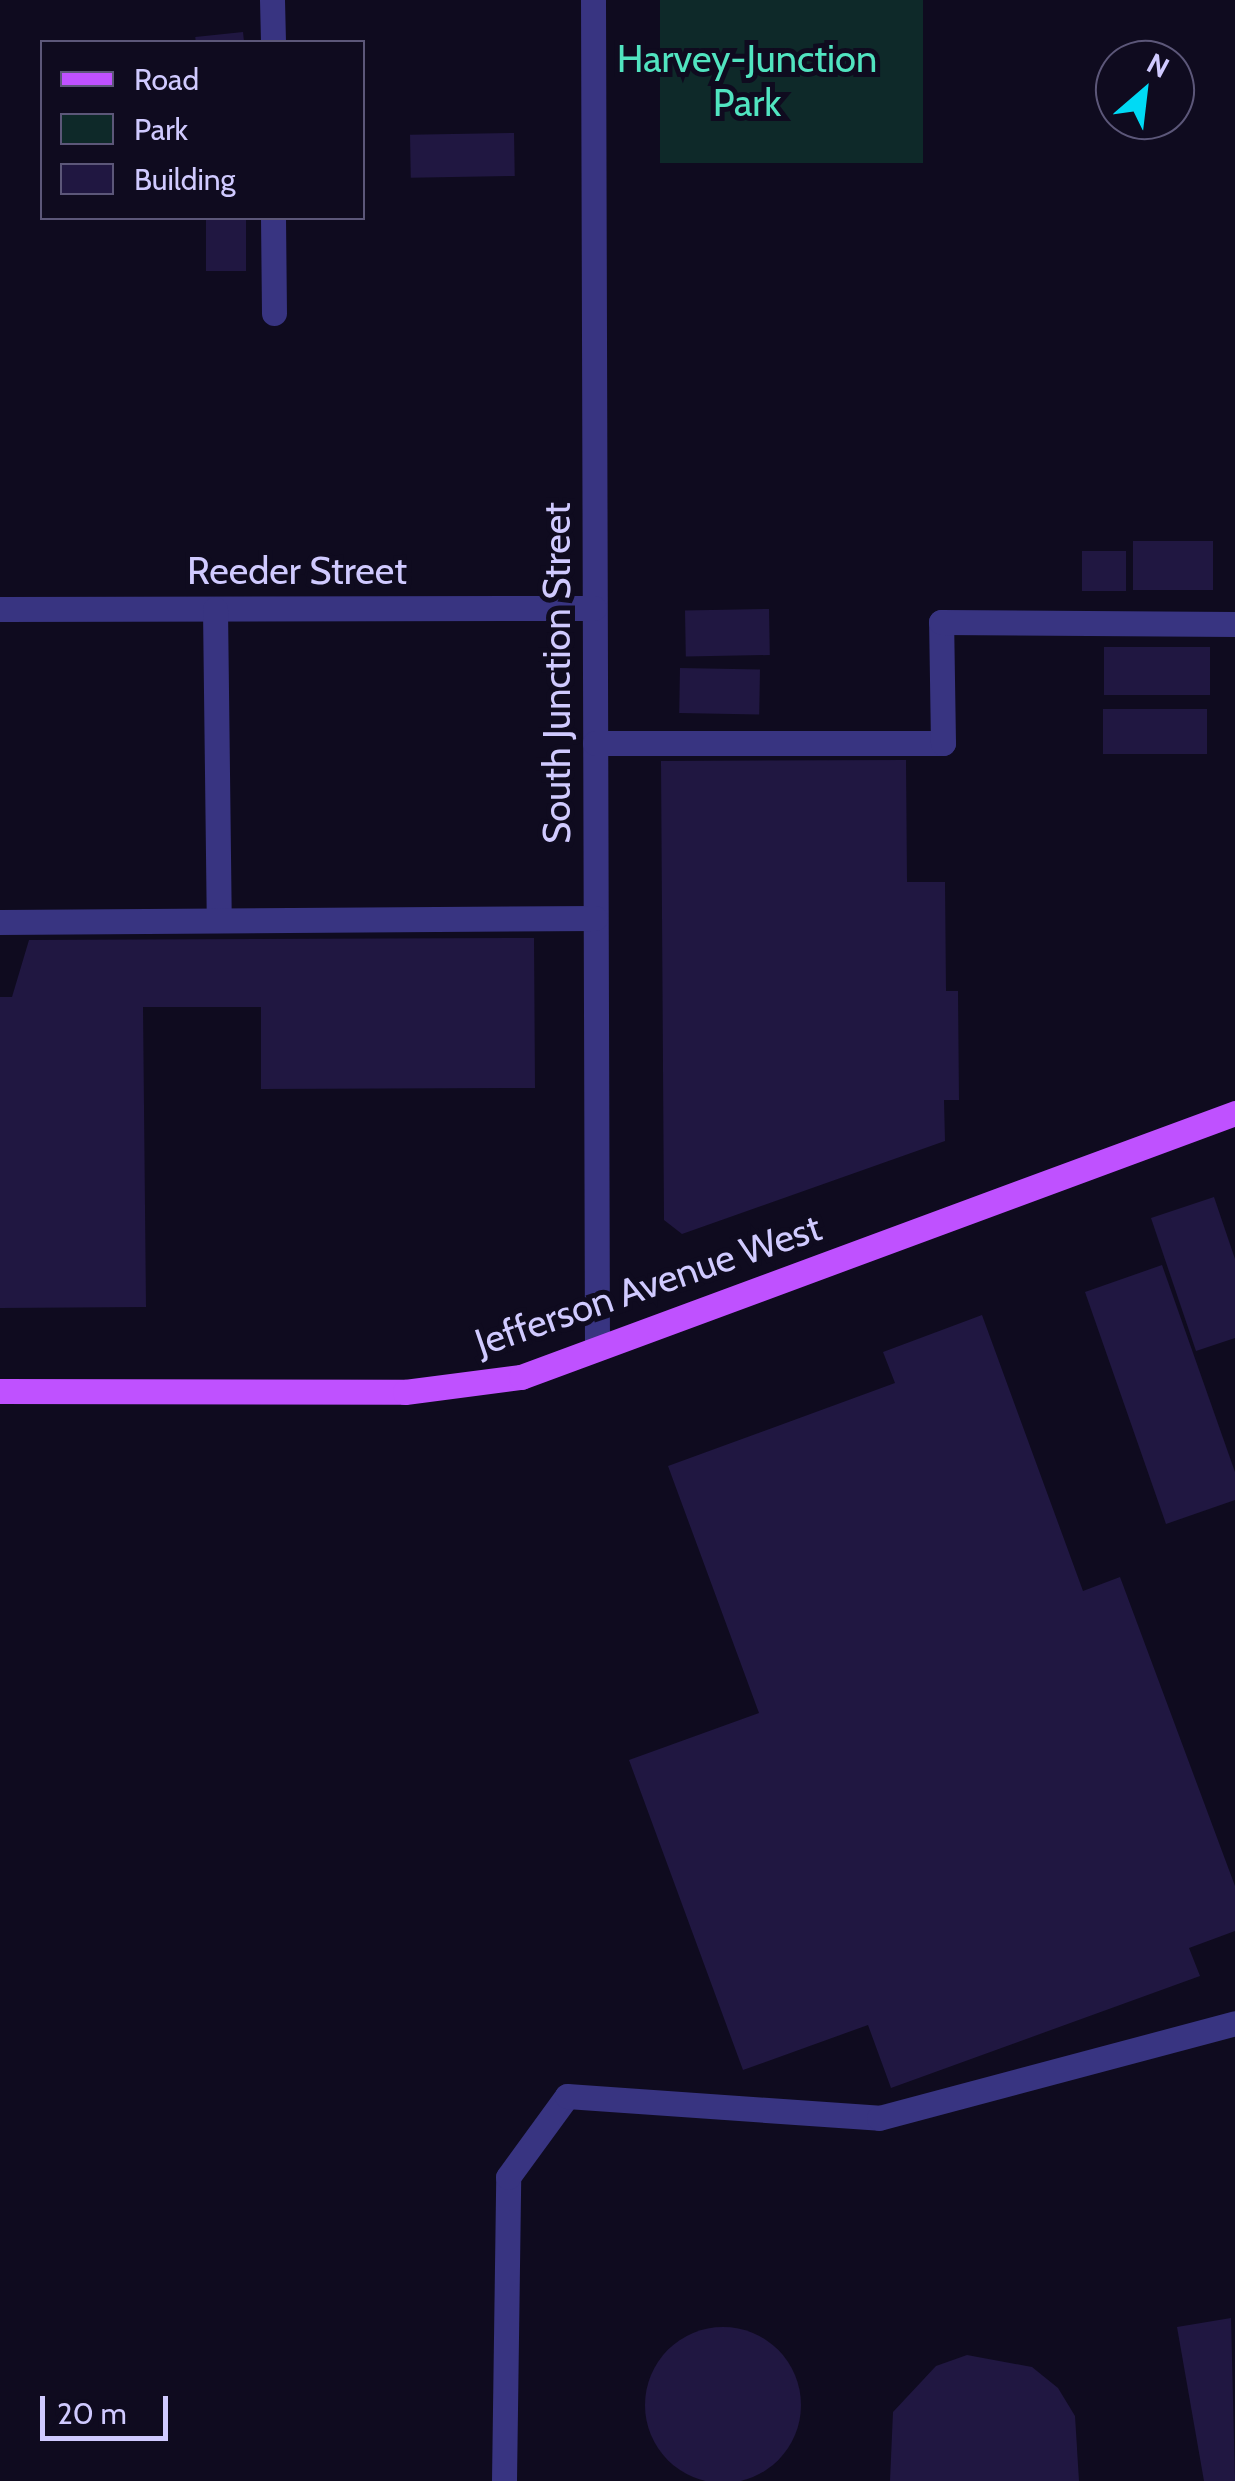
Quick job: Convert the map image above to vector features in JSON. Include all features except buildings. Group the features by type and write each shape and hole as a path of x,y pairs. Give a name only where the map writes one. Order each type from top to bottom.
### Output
{"main road":[{"name":"Jefferson Avenue West","path":"0,1392 405,1392 521,1377 1235,1113"}],"street":[{"path":"272,0 273,40"},
{"name":"South Junction Street","path":"593,0 597,1346"},
{"path":"274,220 274,313"},
{"name":"Reeder Street","path":"0,610 594,608"},
{"path":"215,609 219,920"},
{"path":"595,743 943,742 941,622 1235,624"},
{"path":"0,922 595,918"},
{"path":"504,2481 508,2177 568,2096 879,2118 1235,2023"}],"green space":[{"name":"Harvey-Junction Park","path":"660,0 923,0 923,163 660,163"}]}
